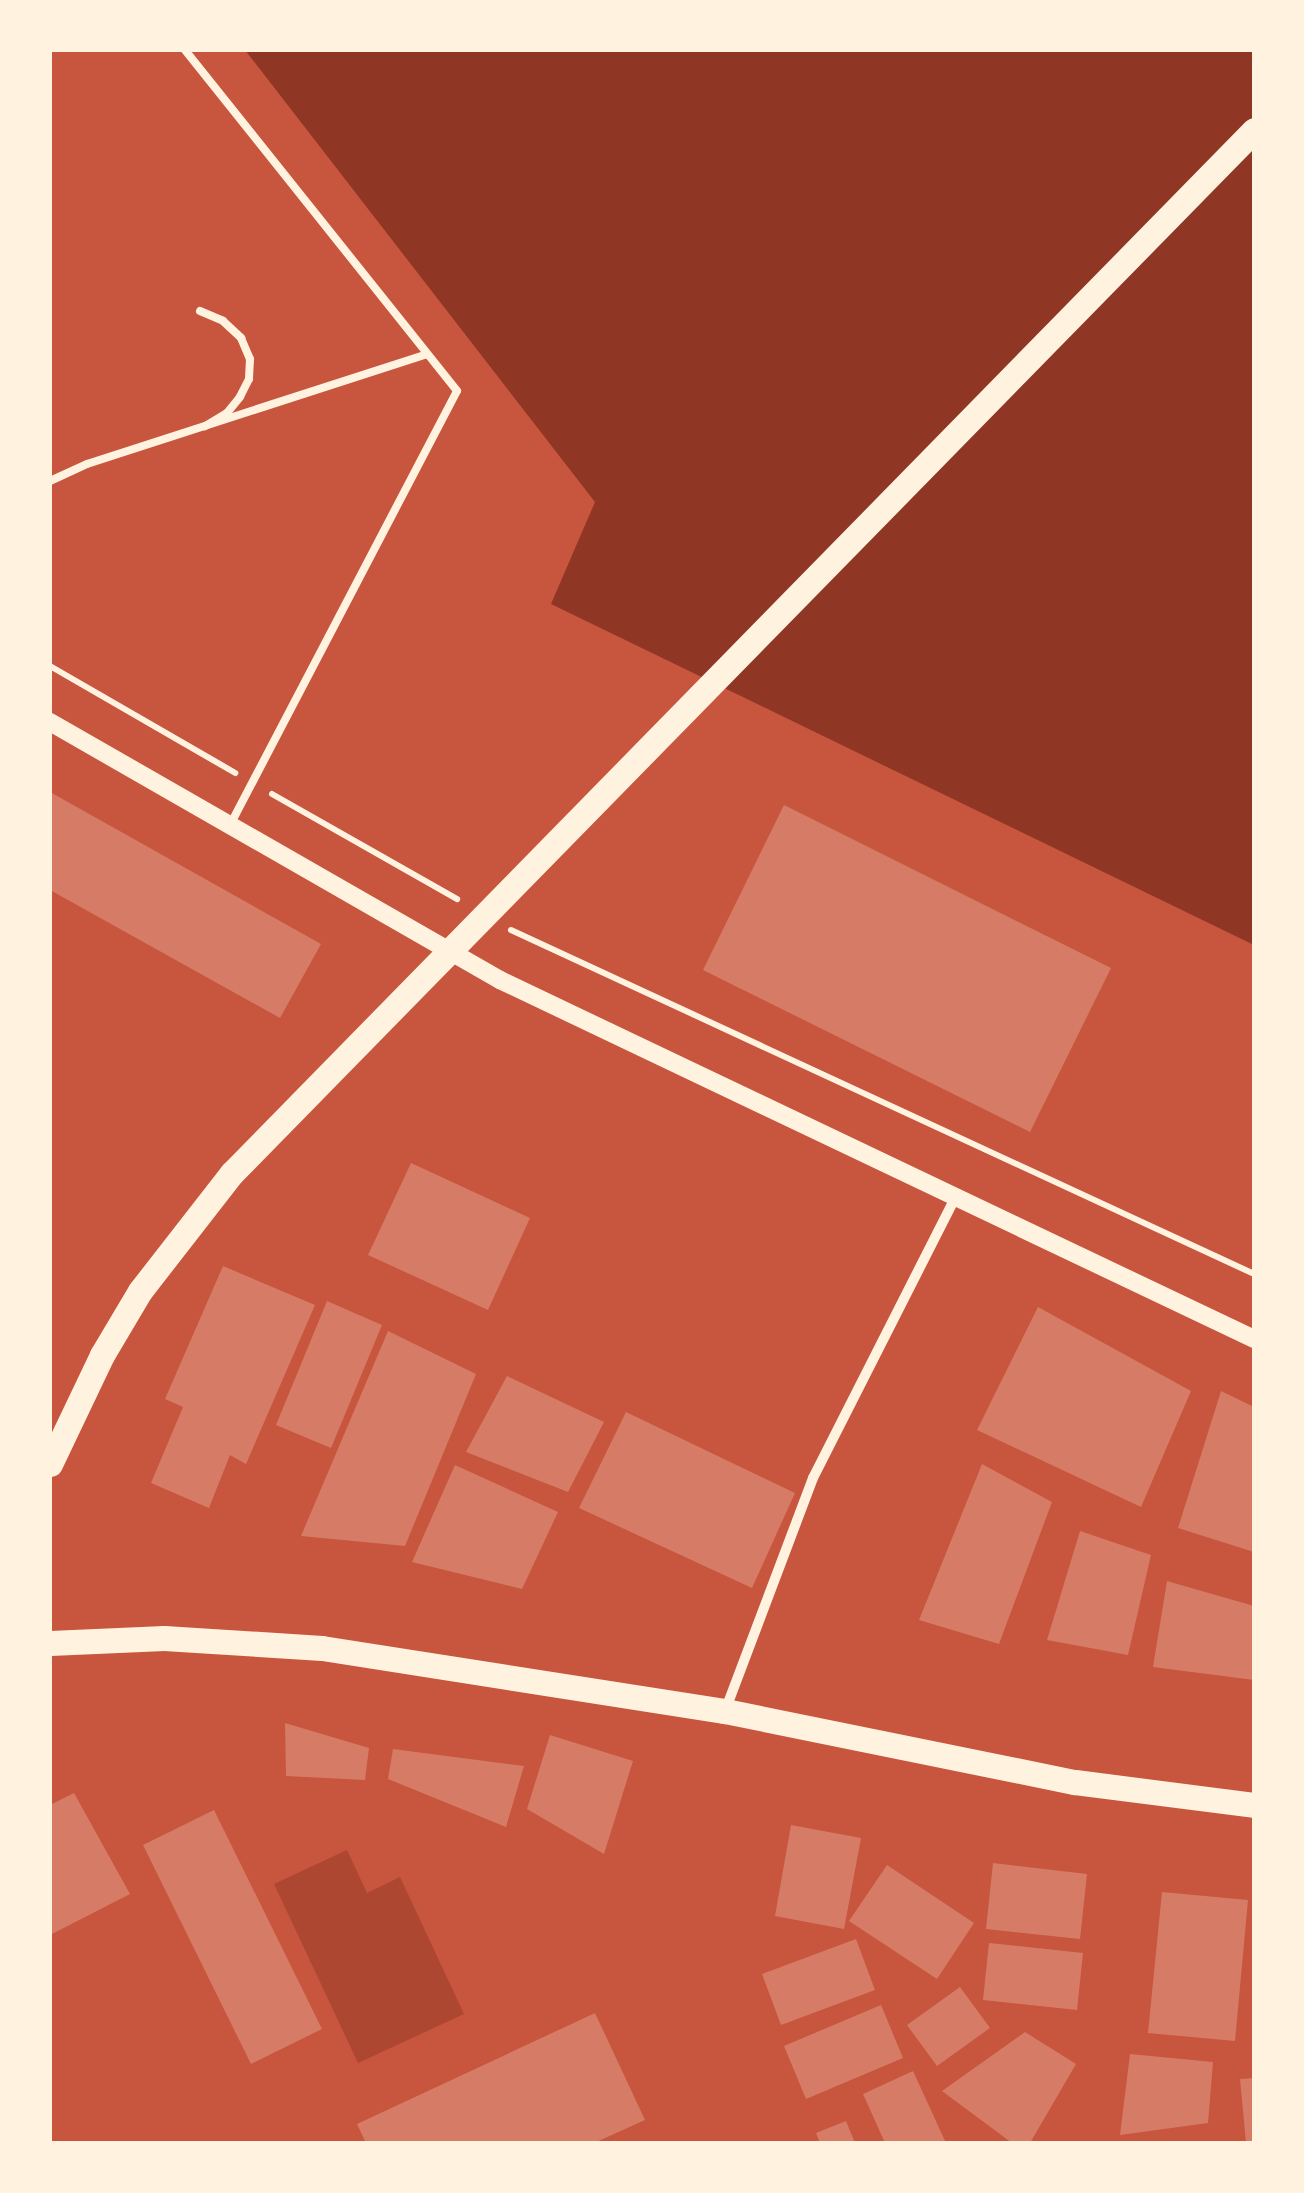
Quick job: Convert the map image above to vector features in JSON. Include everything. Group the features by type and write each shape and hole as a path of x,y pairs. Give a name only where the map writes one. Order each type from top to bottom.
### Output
{"main road":[{"path":"50,1464 102,1355 140,1290 232,1173 1254,130"},
{"path":"50,1643 164,1638 254,1641 724,1712 1074,1782 1254,1805"}],"street":[{"path":"50,722 500,980 954,1200 1254,1339"},
{"path":"724,1712 813,1478 954,1200"}],"lane":[{"path":"185,50 457,391 229,827"},
{"path":"193,434 227,413 249,378 250,359 242,338 224,321 200,312"},
{"path":"50,480 86,464 193,434 427,354"}],"path":[{"path":"50,666 474,908"},
{"path":"508,928 1254,1274"}],"shaded area":[{"path":"245,50 1254,50 1254,945 551,604 595,502"},
{"path":"347,1850 367,1893 400,1877 464,2014 358,2063 274,1884"}],"building":[{"path":"50,792 321,944 280,1018 50,890"},
{"path":"784,805 1111,968 1030,1132 703,970"},
{"path":"411,1163 530,1218 488,1310 368,1255"},
{"path":"223,1266 315,1305 246,1464 230,1455 209,1508 151,1483 183,1407 165,1399"},
{"path":"327,1301 382,1325 331,1448 276,1425"},
{"path":"1038,1307 1191,1391 1141,1507 977,1430"},
{"path":"388,1331 476,1374 405,1546 301,1536"},
{"path":"507,1376 604,1422 568,1492 466,1452"},
{"path":"1221,1391 1254,1407 1254,1552 1178,1528"},
{"path":"626,1412 795,1493 752,1588 579,1508"},
{"path":"982,1464 1052,1502 999,1644 919,1620"},
{"path":"455,1465 558,1512 522,1589 412,1562"},
{"path":"1080,1531 1151,1555 1128,1655 1047,1640"},
{"path":"1167,1581 1254,1606 1254,1680 1153,1667"},
{"path":"285,1723 369,1748 365,1780 286,1776"},
{"path":"550,1735 633,1761 604,1854 527,1809"},
{"path":"393,1749 524,1766 506,1827 388,1779"},
{"path":"74,1793 130,1894 50,1935 50,1805"},
{"path":"214,1810 322,2029 251,2064 143,1845"},
{"path":"791,1825 861,1838 844,1929 775,1916"},
{"path":"993,1863 1087,1874 1080,1939 986,1929"},
{"path":"887,1865 974,1923 937,1979 849,1921"},
{"path":"1162,1892 1248,1900 1235,2041 1148,2033"},
{"path":"856,1939 875,1990 781,2025 762,1974"},
{"path":"989,1943 1083,1953 1077,2010 983,2000"},
{"path":"960,1987 990,2028 937,2066 907,2025"},
{"path":"881,2005 903,2058 806,2099 784,2046"},
{"path":"595,2013 645,2120 594,2143 366,2143 357,2124"},
{"path":"1025,2032 1076,2064 1030,2143 1012,2143 942,2091"},
{"path":"1130,2054 1213,2062 1208,2123 1120,2135"},
{"path":"913,2071 946,2143 885,2143 863,2094"},
{"path":"1254,2078 1254,2143 1246,2143 1240,2079"},
{"path":"846,2121 855,2143 820,2143 816,2133"}]}
